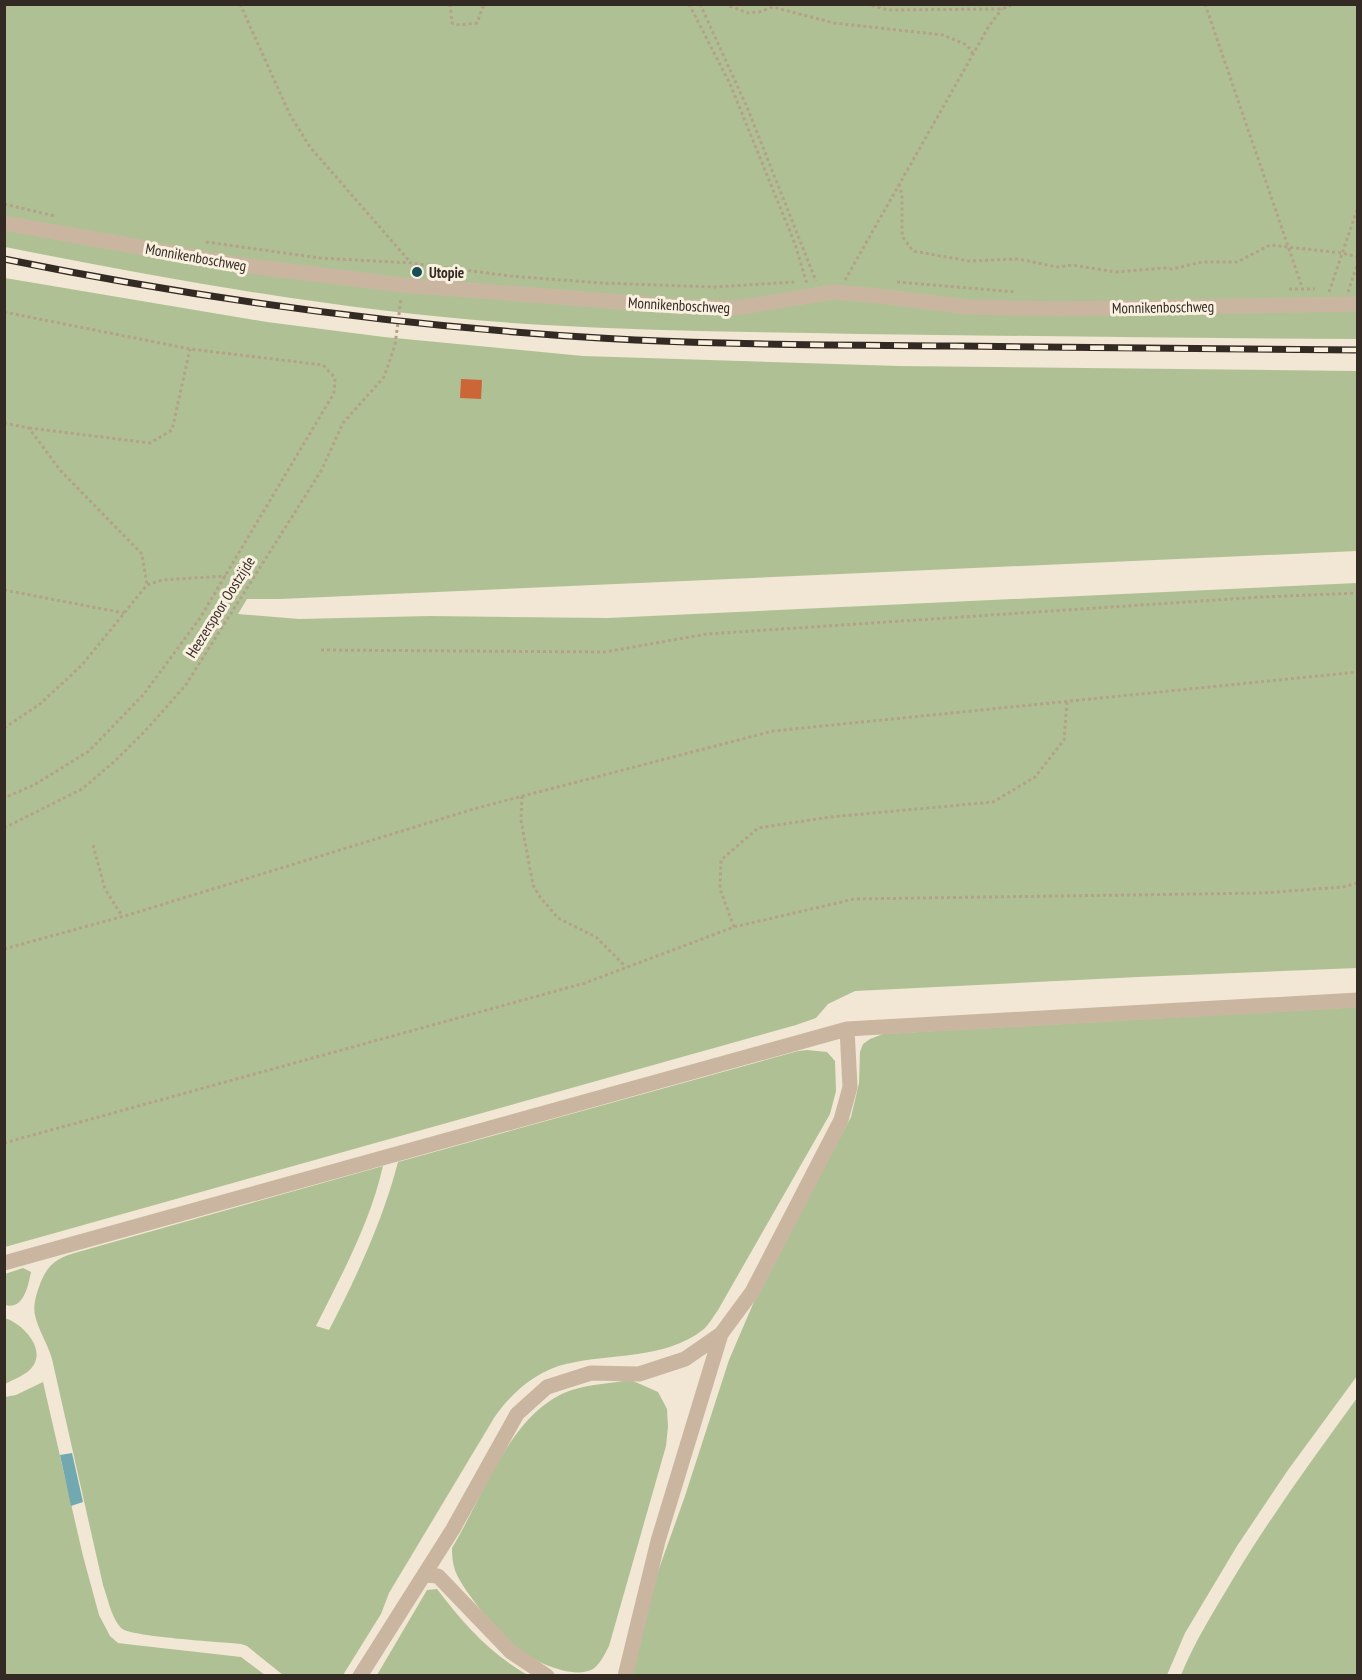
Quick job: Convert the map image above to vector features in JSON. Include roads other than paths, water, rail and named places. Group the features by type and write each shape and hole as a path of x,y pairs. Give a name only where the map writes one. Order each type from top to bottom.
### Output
{"street":[{"name":"Monnikenboschweg","path":"4,223 241,265 403,285 674,306 736,308 834,292 968,307 1056,309 1350,304"},
{"path":"4,1263 848,1029 1358,1000"},
{"path":"360,1676 453,1529 517,1414 548,1388 591,1373 639,1374 685,1359 721,1334 752,1292 841,1120 850,1087 848,1029"},
{"path":"625,1676 658,1541 721,1334"},
{"path":"424,1575 438,1576 511,1652 547,1676"}],"water":[{"path":"72,1453 83,1502 71,1506 60,1455"}],"railway":[{"path":"4,259 152,287 301,309 525,333 689,342 777,344 1358,350"}],"place":[{"name":"Utopie","path":"417,272"}]}
